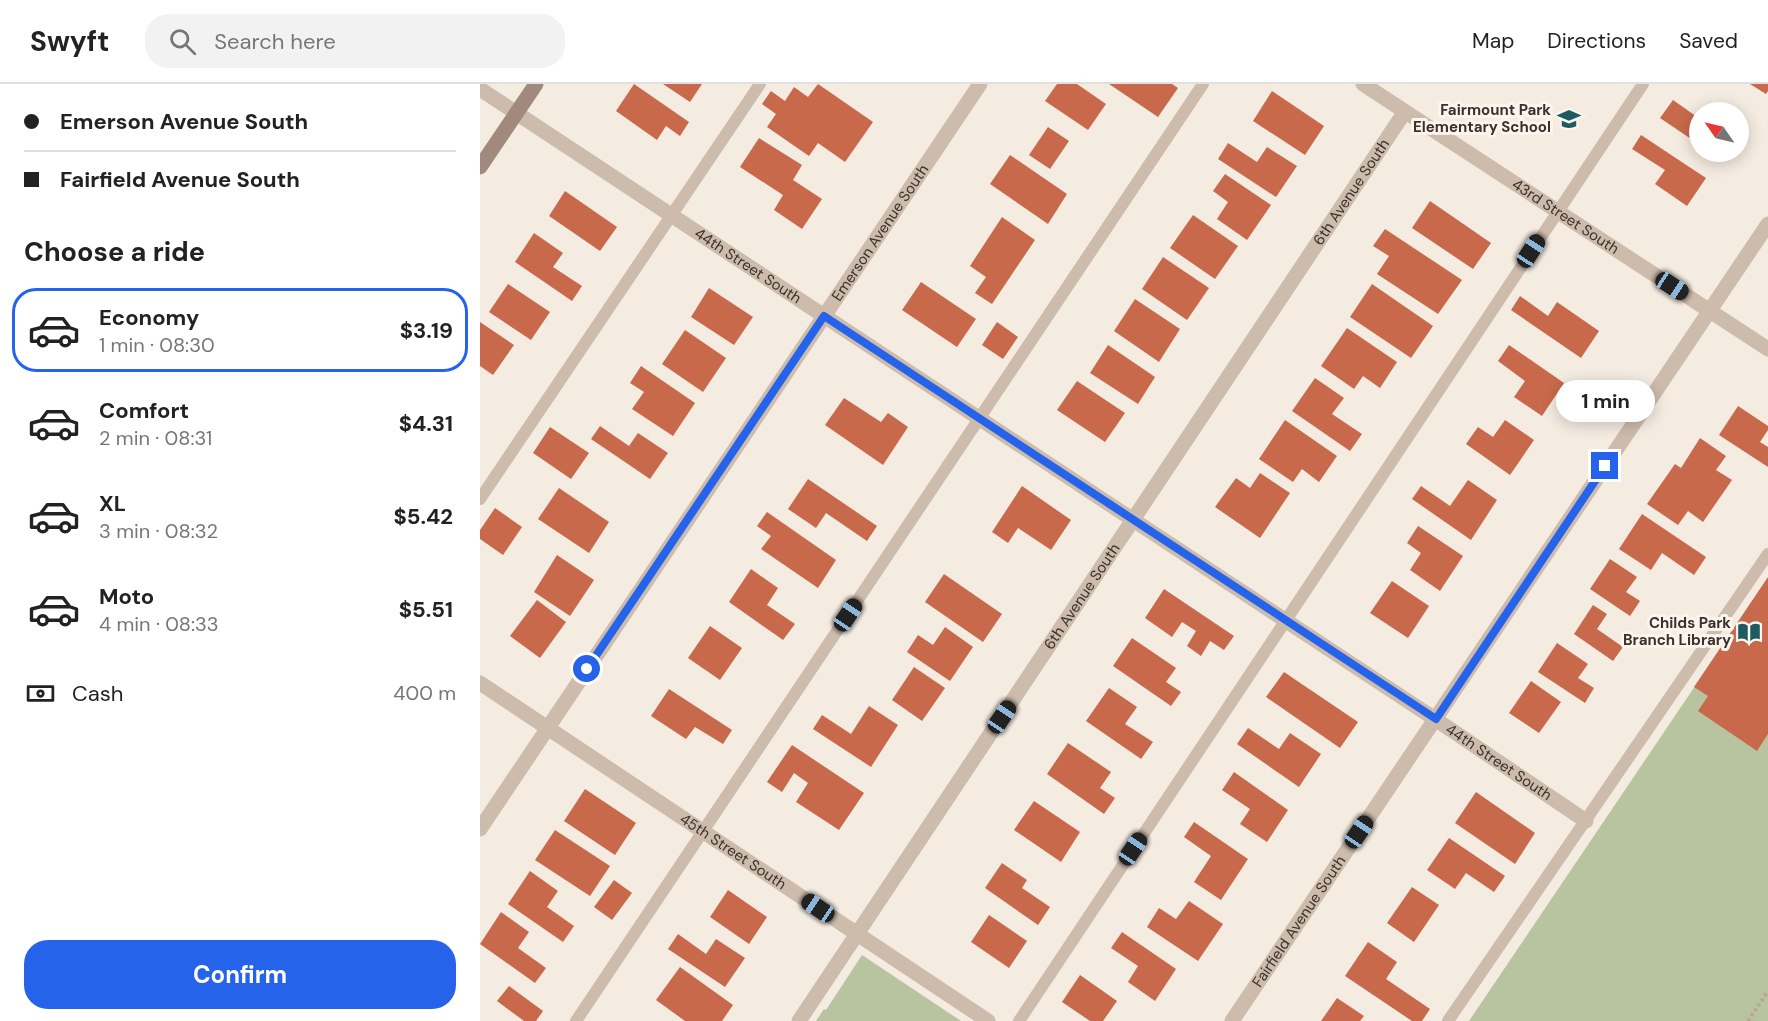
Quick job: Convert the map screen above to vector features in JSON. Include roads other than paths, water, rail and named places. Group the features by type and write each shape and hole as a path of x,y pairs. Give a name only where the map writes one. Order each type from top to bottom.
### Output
{"street":[{"path":"480,167 536,84"},
{"name":"Emerson Avenue South","path":"480,829 980,84"},
{"name":"43rd Street South","path":"1363,84 1404,113 1768,349"},
{"name":"44th Street South","path":"480,89 1436,719 1586,821"},
{"name":"6th Avenue South","path":"799,1021 1404,113"},
{"name":"Fairfield Avenue South","path":"1232,1021 1768,224"},
{"name":"45th Street South","path":"480,683 988,1021"}],"lane":[{"path":"480,499 760,84"},
{"path":"576,1021 1203,84"},
{"path":"1019,1021 1642,84"},
{"path":"1448,1021 1768,554"}],"place":[{"name":"Fairmount Park Elementary School","path":"1569,119"},
{"name":"Childs Park Branch Library","path":"1749,632"}]}
